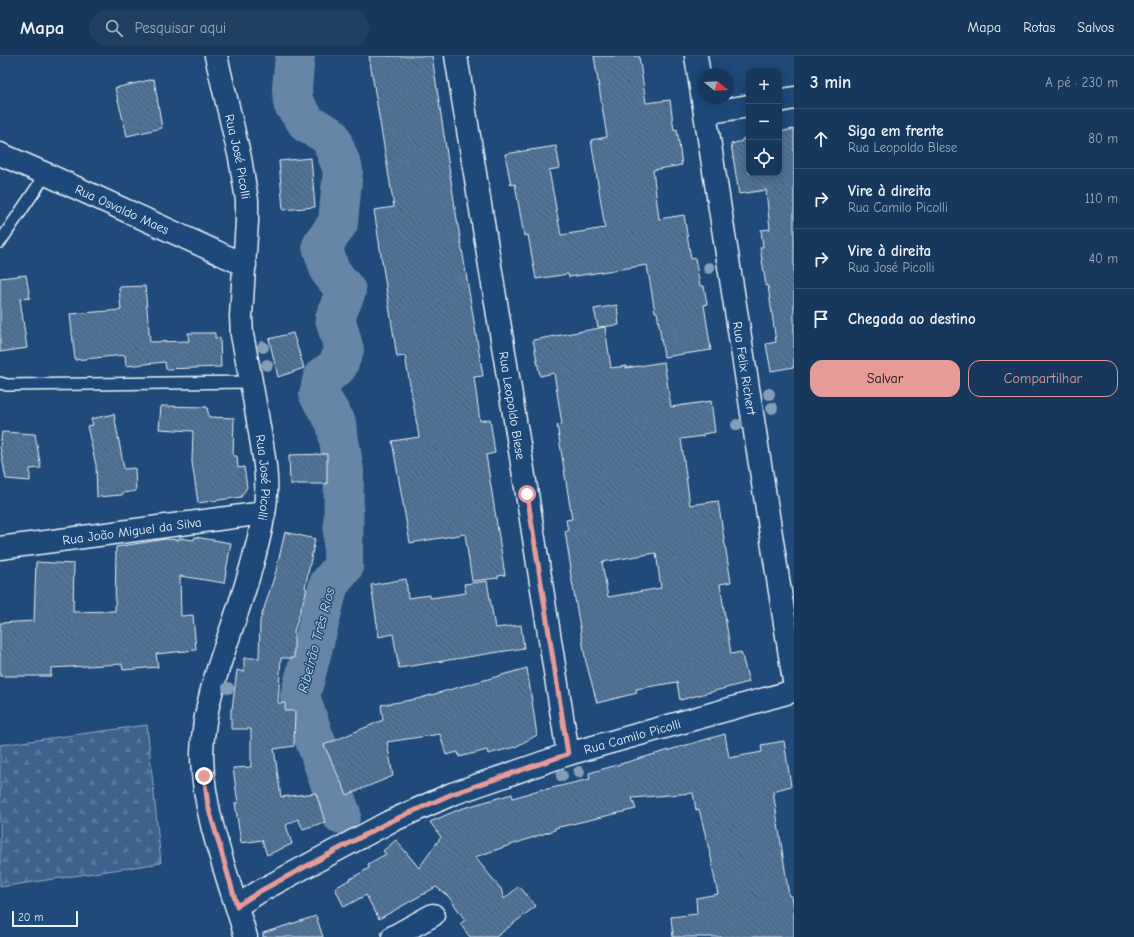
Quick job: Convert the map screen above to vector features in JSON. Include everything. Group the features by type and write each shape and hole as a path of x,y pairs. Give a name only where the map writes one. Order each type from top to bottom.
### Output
{"street":[{"name":"Rua José Picolli","path":"216,56 240,158 247,200 248,222 241,316 242,335 265,462 266,486 264,513 254,554 242,597 215,675 204,732 202,754 208,806 246,937"},
{"name":"Rua Leopoldo Blese","path":"456,56 568,754"},
{"name":"Rua Felix Richert","path":"696,56 794,681"},
{"path":"782,100 794,98"},
{"path":"705,113 746,106"},
{"name":"Rua Osvaldo Maes","path":"0,154 245,266"},
{"name":"Rua João Miguel da Silva","path":"0,548 264,513"},
{"name":"Rua Camilo Picolli","path":"237,906 262,890 375,830 452,794 568,754 794,692"},
{"path":"393,937 433,915"}],"lane":[{"path":"0,242 46,174"},
{"path":"0,383 7,385 251,382"}],"green space":[{"path":"147,725 161,863 0,887 0,745"}],"building":[{"path":"369,56 432,56 483,376 474,377 480,421 490,419 495,453 486,455 505,575 498,576 498,578 472,581 465,534 410,543 392,441 419,437 405,356 397,357 374,210 394,207"},
{"path":"594,56 639,56 646,103 670,100 674,130 677,129 682,165 653,170 659,219 684,215 691,259 695,258 700,286 704,286 707,304 704,305 711,350 664,357 657,312 655,312 647,265 569,277 568,274 536,279 528,235 524,236 515,184 511,185 505,154 556,146 560,168 549,170 561,235 605,228 591,140 607,137"},
{"path":"154,79 162,128 127,136 115,88"},
{"path":"794,129 794,367 771,371 766,344 776,342 768,286 766,286 760,247 763,247 761,230 770,229 766,190 739,194 731,144 746,138 746,176 782,176 782,131"},
{"path":"311,158 315,207 283,210 279,161"},
{"path":"26,275 30,298 20,299 27,348 0,352 0,278"},
{"path":"145,286 150,342 189,341 188,333 215,333 215,338 220,338 221,367 166,369 165,362 126,366 125,355 75,360 70,314 121,310 119,287"},
{"path":"617,305 619,325 598,327 594,309"},
{"path":"605,327 611,368 626,366 626,368 664,362 671,407 711,401 715,432 703,434 703,436 681,439 690,505 718,501 731,582 720,584 731,654 741,652 749,682 680,700 677,682 636,689 637,693 597,703 586,662 570,570 565,531 568,531 566,520 572,519 557,425 562,424 554,373 540,376 533,340","holes":["656,553 661,588 608,597 602,562"]},
{"path":"293,333 304,368 278,377 269,339"},
{"path":"161,406 207,407 209,417 234,418 233,456 237,456 238,468 244,467 247,487 241,497 198,503 192,462 193,431 159,429"},
{"path":"114,414 124,469 135,468 136,491 123,493 122,495 97,497 96,465 87,426 93,425 91,419"},
{"path":"2,432 35,434 41,468 30,469 30,481 6,479 0,446"},
{"path":"327,454 327,484 290,484 289,455"},
{"path":"285,532 315,539 305,588 307,589 294,632 294,658 281,658 278,703 285,703 285,711 295,711 294,746 274,749 281,797 316,793 325,822 303,829 298,819 286,825 292,844 267,855 262,840 241,843 235,803 238,803 233,768 251,767 251,729 231,729 231,709 237,670 244,672 244,658 259,658 260,621 276,571"},
{"path":"195,537 231,543 224,583 180,576 181,616 193,615 196,650 156,654 158,667 123,670 122,664 51,668 51,676 0,676 0,623 34,621 36,562 74,564 73,612 115,611 116,547 166,539 179,540 179,538 194,540"},
{"path":"406,579 408,598 430,595 430,598 466,593 464,584 487,581 495,628 521,625 524,648 399,668 393,634 379,637 371,585"},
{"path":"527,668 537,735 515,747 488,754 487,750 459,757 458,752 446,755 440,734 387,742 393,776 347,795 324,745 383,720 381,705 417,699"},
{"path":"725,734 729,758 762,752 761,745 784,741 791,786 773,791 789,896 792,896 794,909 794,937 673,937 671,917 697,914 696,898 718,894 713,866 699,809 696,810 693,793 632,798 636,809 555,828 555,830 475,857 501,889 504,899 519,886 536,906 496,937 470,937 460,924 465,920 449,897 436,887 379,919 366,895 344,907 335,888 369,868 368,864 386,854 383,851 396,840 419,868 441,837 430,822 460,809 512,794 513,798 542,789 590,779 589,773"},
{"path":"316,916 323,937 263,937 263,933"}],"waterway":[{"name":"Ribeirão Três Rios","path":"295,56 292,88 293,103 308,124 330,136 343,170 338,223 322,246 330,271 346,291 335,318 344,350 337,367 323,377 319,395 336,423 344,470 343,567 329,584 300,697 341,814"}],"route":[{"path":"204,776 208,806 226,873 237,906 262,890 389,822 452,794 568,754 527,494"}]}
